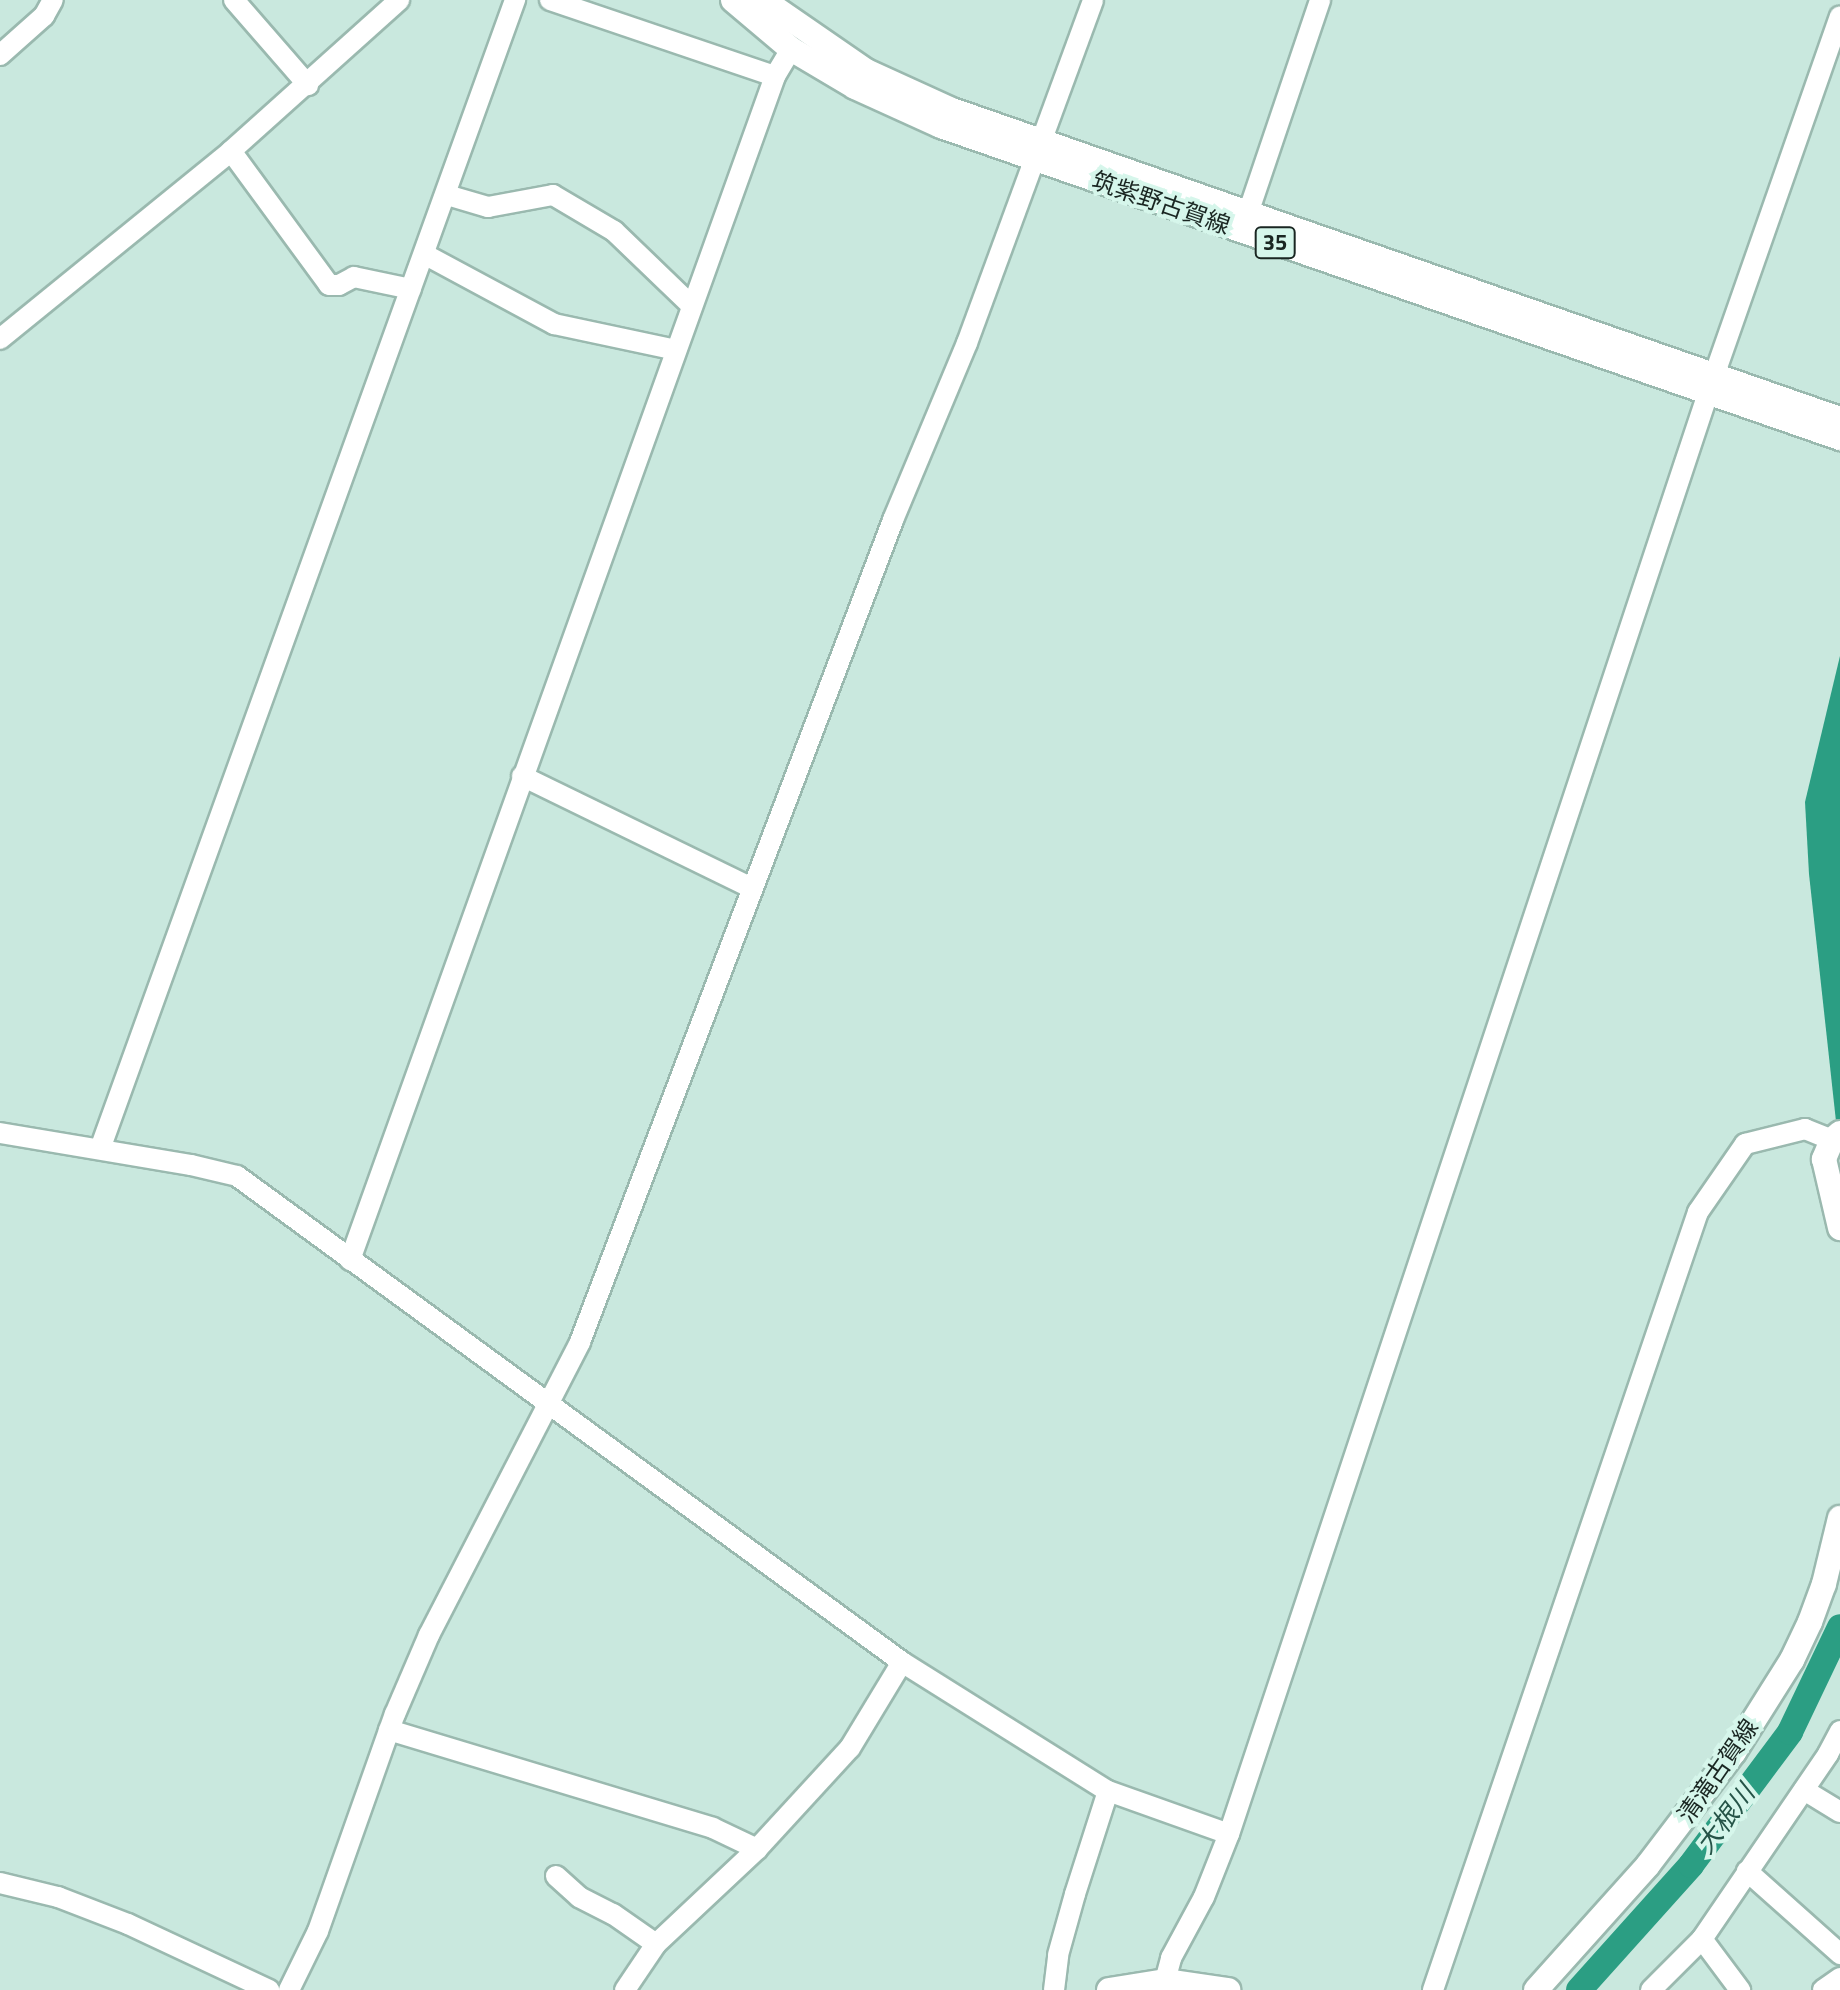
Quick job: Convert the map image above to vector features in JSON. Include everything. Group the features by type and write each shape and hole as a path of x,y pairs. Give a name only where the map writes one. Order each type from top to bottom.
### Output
{"main road":[{"name":"筑紫野古賀線","path":"733,0 791,49 898,108 1036,150 1712,384 1840,438"},
{"name":"筑紫野古賀線","path":"763,0 830,49 894,86 1036,150"},
{"name":"筑紫野古賀線","path":"1712,384 1840,419"},
{"path":"1837,1135 1824,1159 1840,1228"},
{"name":"清滝古賀線","path":"1536,1990 1648,1865 1734,1752 1792,1660 1810,1622 1824,1584 1840,1518"},
{"path":"1109,1990 1168,1984 1228,1990"}],"street":[{"path":"0,55 44,16 53,0"},
{"path":"234,0 308,85"},
{"path":"0,339 231,151 399,0"},
{"path":"100,1149 515,0"},
{"path":"550,0 775,76"},
{"path":"289,1990 318,1931 389,1730 455,1578 580,1342 893,520 967,343 1093,0"},
{"path":"1245,222 1320,0"},
{"path":"1168,1984 1171,1958 1204,1897 1229,1834 1712,384 1840,16"},
{"path":"350,1260 775,76 791,49"},
{"path":"231,151 329,285 339,285 354,277 411,289"},
{"path":"447,195 488,207 553,195 614,231 692,306"},
{"path":"424,254 554,324 676,350"},
{"path":"522,776 752,888"},
{"path":"1433,1990 1698,1212 1745,1144 1805,1129 1837,1135"},
{"path":"0,1133 237,1176 902,1662 1108,1791 1229,1834"},
{"path":"625,1990 656,1944 757,1849 850,1748 902,1662"},
{"path":"389,1730 713,1828 757,1849"},
{"path":"1651,1990 1702,1939 1804,1790 1840,1731"},
{"path":"1804,1790 1840,1812"},
{"path":"1054,1990 1058,1955 1108,1791"},
{"path":"1747,1871 1840,1954"},
{"path":"556,1876 579,1897 613,1914 656,1944"},
{"path":"0,1883 58,1897 128,1924 269,1990"},
{"path":"1702,1939 1740,1990"},
{"path":"1823,1990 1840,1978"}],"shaded area":[{"path":"1840,656 1840,1158 1809,874 1805,802"}],"waterway":[{"name":"大根川","path":"1579,1990 1691,1865 1790,1732 1840,1627"}]}
